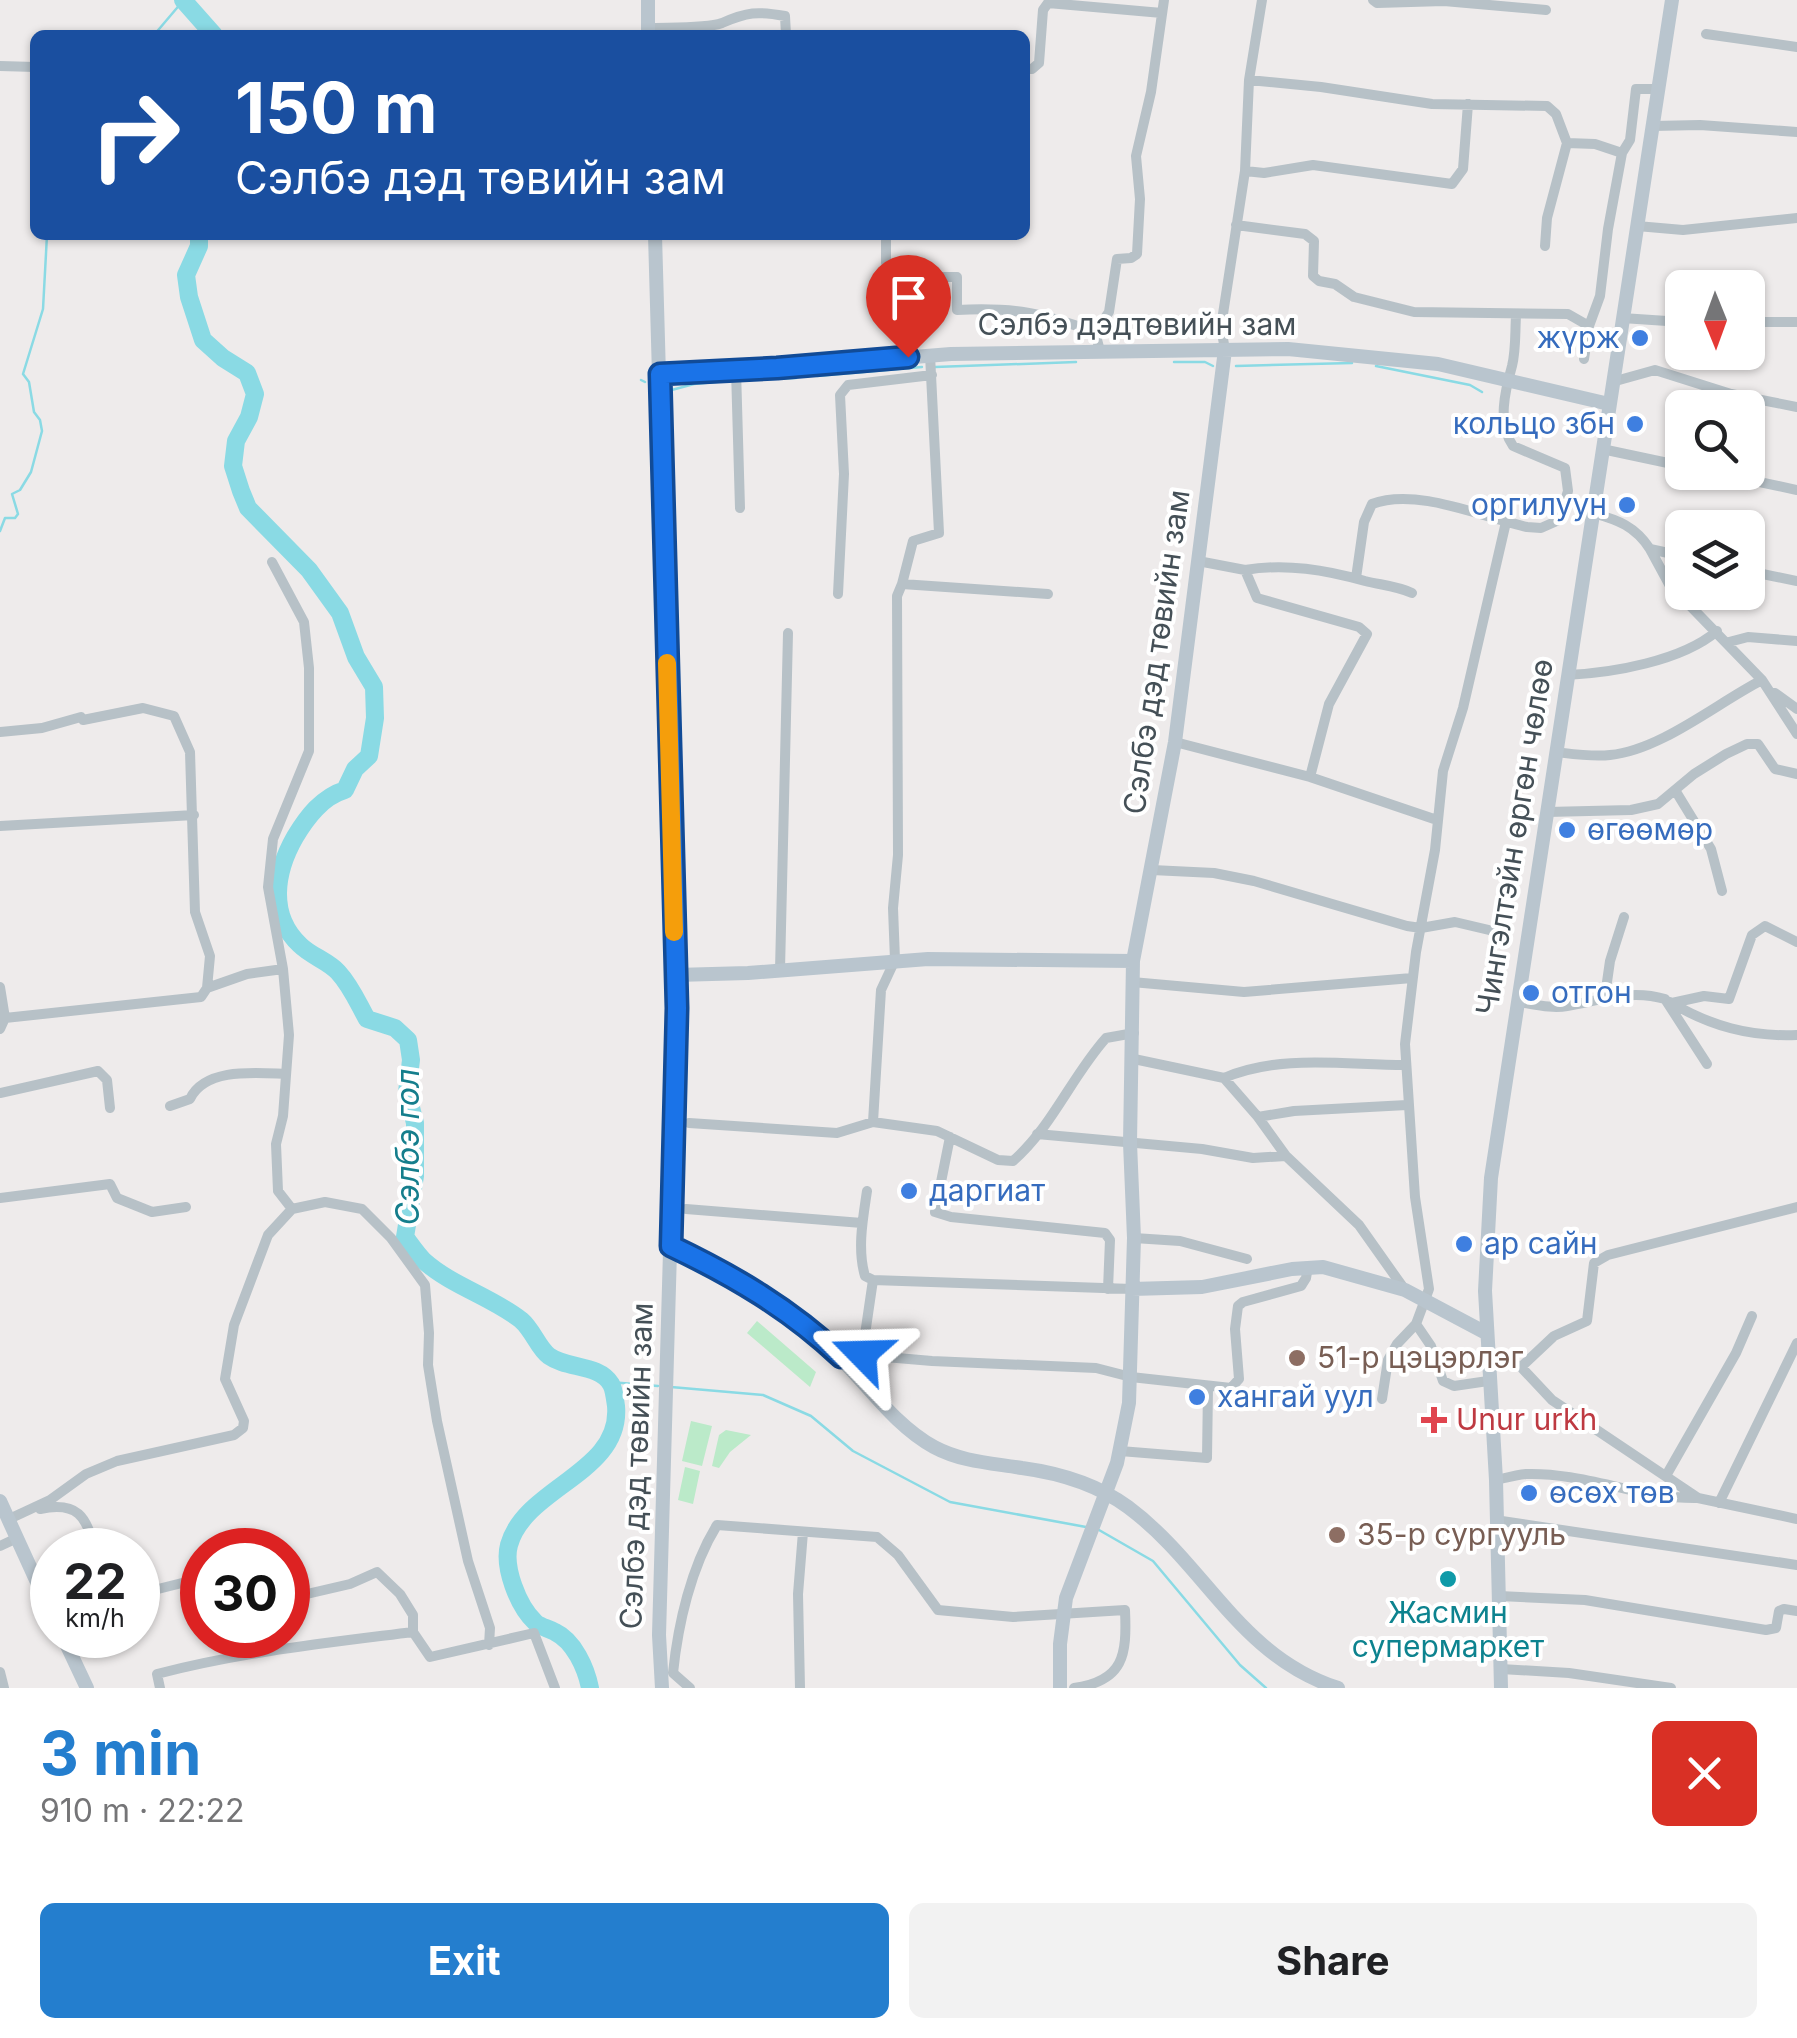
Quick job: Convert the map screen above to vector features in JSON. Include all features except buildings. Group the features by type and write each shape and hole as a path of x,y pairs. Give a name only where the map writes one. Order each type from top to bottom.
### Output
{"street":[{"path":"648,0 648,30"},
{"path":"1100,351 1095,332 1109,312 1117,260 1137,254 1140,199 1136,156 1151,92 1164,0"},
{"path":"1226,350 1220,332 1245,171 1249,80 1262,0"},
{"path":"1374,0 1469,2 1546,10"},
{"name":"Чингэлтэйн өргөн чөлөө","path":"1501,1688 1496,1480 1486,1333 1485,1265 1491,1178 1672,0"},
{"path":"1030,67 1039,63 1042,10 1048,4 1162,14"},
{"path":"664,30 722,23 732,15 768,13 785,16 786,30"},
{"path":"1706,34 1797,47"},
{"path":"0,66 30,67"},
{"path":"1249,80 1322,86 1432,104 1547,106 1556,114 1567,143 1545,246"},
{"path":"1584,360 1589,326 1600,296 1622,154 1630,140 1636,89 1657,89"},
{"path":"1245,171 1264,173 1314,165 1452,184 1463,169 1468,104"},
{"path":"1653,126 1797,132"},
{"path":"1567,143 1594,144 1622,154"},
{"path":"1637,226 1683,230 1797,218"},
{"path":"1236,226 1305,234 1314,241 1313,276 1336,284 1354,297 1414,312 1568,314 1589,326"},
{"name":"Сэлбэ дэд төвийн зам","path":"655,240 676,975 659,1634 662,1688"},
{"path":"886,240 886,264 914,278 957,277 957,310 1015,309 1095,332"},
{"path":"1356,578 1364,522 1372,504 1388,498 1422,500 1541,528 1559,520 1565,510 1565,468 1520,451 1509,441 1504,402 1516,316"},
{"path":"1622,318 1665,321"},
{"path":"1765,322 1797,322"},
{"name":"Сэлбэ дэдтөвийн зам","path":"660,374 930,355 1288,349 1438,364 1609,404"},
{"name":"Сэлбэ дэд төвийн зам","path":"1102,1498 1120,1451 1130,1377 1134,961 1174,742 1226,350"},
{"path":"873,1122 881,990 894,960 898,855 896,596 912,541 939,533 930,355"},
{"path":"736,370 740,508"},
{"path":"1612,382 1655,370 1731,394 1797,407"},
{"path":"838,594 844,474 840,395 848,386 932,375"},
{"path":"1602,449 1665,462"},
{"path":"1765,483 1797,490"},
{"path":"1593,512 1624,522 1642,536 1668,584 1729,642 1764,683 1797,734"},
{"path":"1382,1400 1388,1360 1416,1324 1429,1284 1417,1217 1406,1105 1404,1065 1412,978 1435,850 1444,772 1463,708 1506,522"},
{"path":"1650,549 1665,552"},
{"path":"1198,561 1245,570 1311,569 1400,587 1412,593"},
{"path":"272,562 304,622 309,668 309,751 273,839 268,887 289,1035 283,1116 276,1144 278,1191 292,1209"},
{"path":"1245,570 1257,598 1358,627 1367,634 1330,704 1310,777"},
{"path":"1765,574 1797,581"},
{"path":"902,584 1048,594"},
{"path":"1567,675 1633,668 1706,640 1717,631"},
{"path":"780,970 788,633"},
{"path":"1729,642 1748,637 1797,641"},
{"path":"1764,683 1797,709"},
{"path":"1556,752 1612,755 1641,746 1764,683"},
{"path":"0,732 42,728 81,717 84,720 142,708 174,716 190,752 196,912 210,956 208,988"},
{"path":"1174,742 1310,777 1437,820"},
{"path":"1547,812 1631,810 1658,804 1694,774 1746,744 1758,744 1775,769 1797,774"},
{"path":"1675,790 1711,849 1722,891"},
{"path":"0,826 194,815"},
{"path":"1152,870 1214,873 1254,881 1421,928 1455,922 1506,934"},
{"path":"1605,996 1610,961 1624,917"},
{"path":"1669,1001 1704,996 1729,999 1752,935 1764,926 1797,942"},
{"path":"676,975 894,960 1134,961"},
{"path":"0,987 2,1023 201,997 208,988 247,974 282,970"},
{"path":"1132,982 1244,992 1412,978"},
{"path":"1518,1002 1563,1007 1605,996 1649,994 1703,1022 1773,1036 1797,1035"},
{"path":"1669,1001 1707,1064"},
{"path":"689,1123 837,1133 873,1122 922,1127 1008,1163 1025,1151 1106,1038 1134,1033"},
{"path":"1134,1059 1224,1078 1250,1068 1282,1064 1404,1065"},
{"path":"0,1092 98,1071 107,1080 110,1108"},
{"path":"170,1106 190,1099 206,1082 215,1079 250,1073 286,1074"},
{"path":"1224,1078 1286,1156 1344,1208 1404,1290"},
{"path":"1258,1117 1294,1111 1406,1105"},
{"path":"1037,1134 1252,1158 1286,1156"},
{"path":"950,1137 936,1212 950,1217 1105,1232 1110,1240 1108,1288"},
{"path":"0,1198 110,1184 117,1198 152,1212 186,1207"},
{"path":"867,1192 862,1266 865,1276 874,1280 1132,1289 1208,1286 1308,1267 1341,1270 1404,1290 1486,1333"},
{"path":"7,1520 29,1511 86,1474 118,1461 234,1435 243,1428 244,1421 225,1379 234,1325 268,1236 292,1209 326,1202 362,1209 391,1238 424,1282 430,1334 428,1365 468,1561 490,1628 488,1645"},
{"path":"1521,1367 1554,1336 1587,1321 1594,1263 1608,1255 1797,1207"},
{"path":"686,1209 862,1222"},
{"path":"1134,1238 1180,1241 1248,1260"},
{"path":"671,1246 762,1294 797,1319 841,1357 896,1418 934,1448 972,1461 1050,1473 1102,1498 1170,1541 1258,1644 1299,1672 1338,1688"},
{"path":"841,1357 862,1354 1096,1368 1130,1377 1231,1388 1240,1379 1235,1330 1239,1304 1300,1286 1308,1267"},
{"path":"862,1354 874,1280"},
{"path":"1667,1474 1752,1316"},
{"path":"1416,1324 1432,1350 1443,1381 1454,1386 1488,1381"},
{"path":"1720,1503 1797,1343"},
{"path":"1488,1359 1504,1359 1521,1367 1552,1400 1698,1498"},
{"path":"1120,1451 1207,1458 1208,1388"},
{"path":"1496,1480 1526,1474 1574,1479 1674,1498 1698,1498 1797,1519"},
{"path":"1060,1688 1063,1614 1080,1554 1102,1498"},
{"path":"0,1501 30,1568"},
{"path":"29,1511 49,1507 74,1509 87,1528"},
{"path":"1496,1520 1797,1566"},
{"path":"690,1688 673,1673 676,1647 702,1549 717,1525 877,1537 898,1555 938,1610 1013,1617 1125,1610 1127,1646 1111,1674 1106,1681 1074,1688"},
{"path":"800,1688 798,1616 803,1532"},
{"path":"0,1546 16,1538"},
{"path":"310,1593 350,1584 378,1572 414,1615 413,1632 430,1657 534,1633 555,1688"},
{"path":"1499,1596 1585,1600 1766,1630 1776,1628 1779,1612 1797,1611"},
{"path":"160,1688 156,1674 203,1662 258,1651 413,1632"},
{"path":"73,1658 87,1688"},
{"path":"1500,1669 1569,1672 1671,1688"},
{"path":"0,1672 4,1688"}],"green space":[{"path":"757,1321 816,1372 810,1387 747,1333"},
{"path":"691,1421 712,1426 702,1466 682,1461"},
{"path":"726,1430 751,1435 730,1452 719,1468 712,1466 719,1435"},
{"path":"685,1467 700,1471 693,1504 678,1500"}],"waterway":[{"name":"Сэлбэ гол","path":"183,0 210,30"},
{"path":"158,30 182,2"},
{"path":"0,531 5,518 18,514 12,494 20,490 31,472 42,431 29,382 23,374 43,309 47,240"},
{"name":"Сэлбэ гол","path":"199,240 186,275 203,340 247,373 255,394 249,417 236,441 233,466 241,491 248,508 309,570 340,613 356,657 374,687 375,718 369,756 355,769 345,790 329,797 310,815 288,850 279,879 283,920 300,945 343,977 367,1019 395,1028 408,1040 411,1060 407,1092 415,1123 415,1176 405,1237 435,1270 521,1320 549,1356 599,1373 613,1389 614,1429 604,1448 533,1508 518,1525 508,1554 513,1586 523,1606 537,1624 562,1636 573,1648 590,1688"},
{"path":"935,367 1076,362"},
{"path":"1174,362 1205,362 1213,366"},
{"path":"1236,366 1352,363"},
{"path":"1376,366 1470,385 1482,392"},
{"path":"817,376 922,367"},
{"path":"742,380 796,378"},
{"path":"641,380 645,382"},
{"path":"668,391 726,381"},
{"path":"610,1382 658,1386"},
{"path":"671,1387 763,1395 811,1416 853,1451 950,1502 1086,1527"},
{"path":"1099,1530 1153,1561 1240,1665 1266,1688"}],"slow traffic":[{"path":"667,663 674,932"}],"place":[{"name":"жүрж","path":"1640,338"},
{"name":"кольцо збн","path":"1635,424"},
{"name":"оргилуун","path":"1627,505"},
{"name":"өгөөмөр","path":"1567,830"},
{"name":"отгон","path":"1531,993"},
{"name":"даргиат","path":"909,1191"},
{"name":"ар сайн","path":"1464,1244"},
{"name":"51-р цэцэрлэг","path":"1297,1358"},
{"name":"хангай уул","path":"1197,1397"},
{"name":"Unur urkh","path":"1434,1420"},
{"name":"өсөх төв","path":"1529,1493"},
{"name":"35-р сургууль","path":"1337,1535"},
{"name":"Жасмин супермаркет","path":"1448,1579"}],"route":[{"path":"862,1354 841,1357 762,1294 671,1246 677,1008 660,374 908,357"}]}
